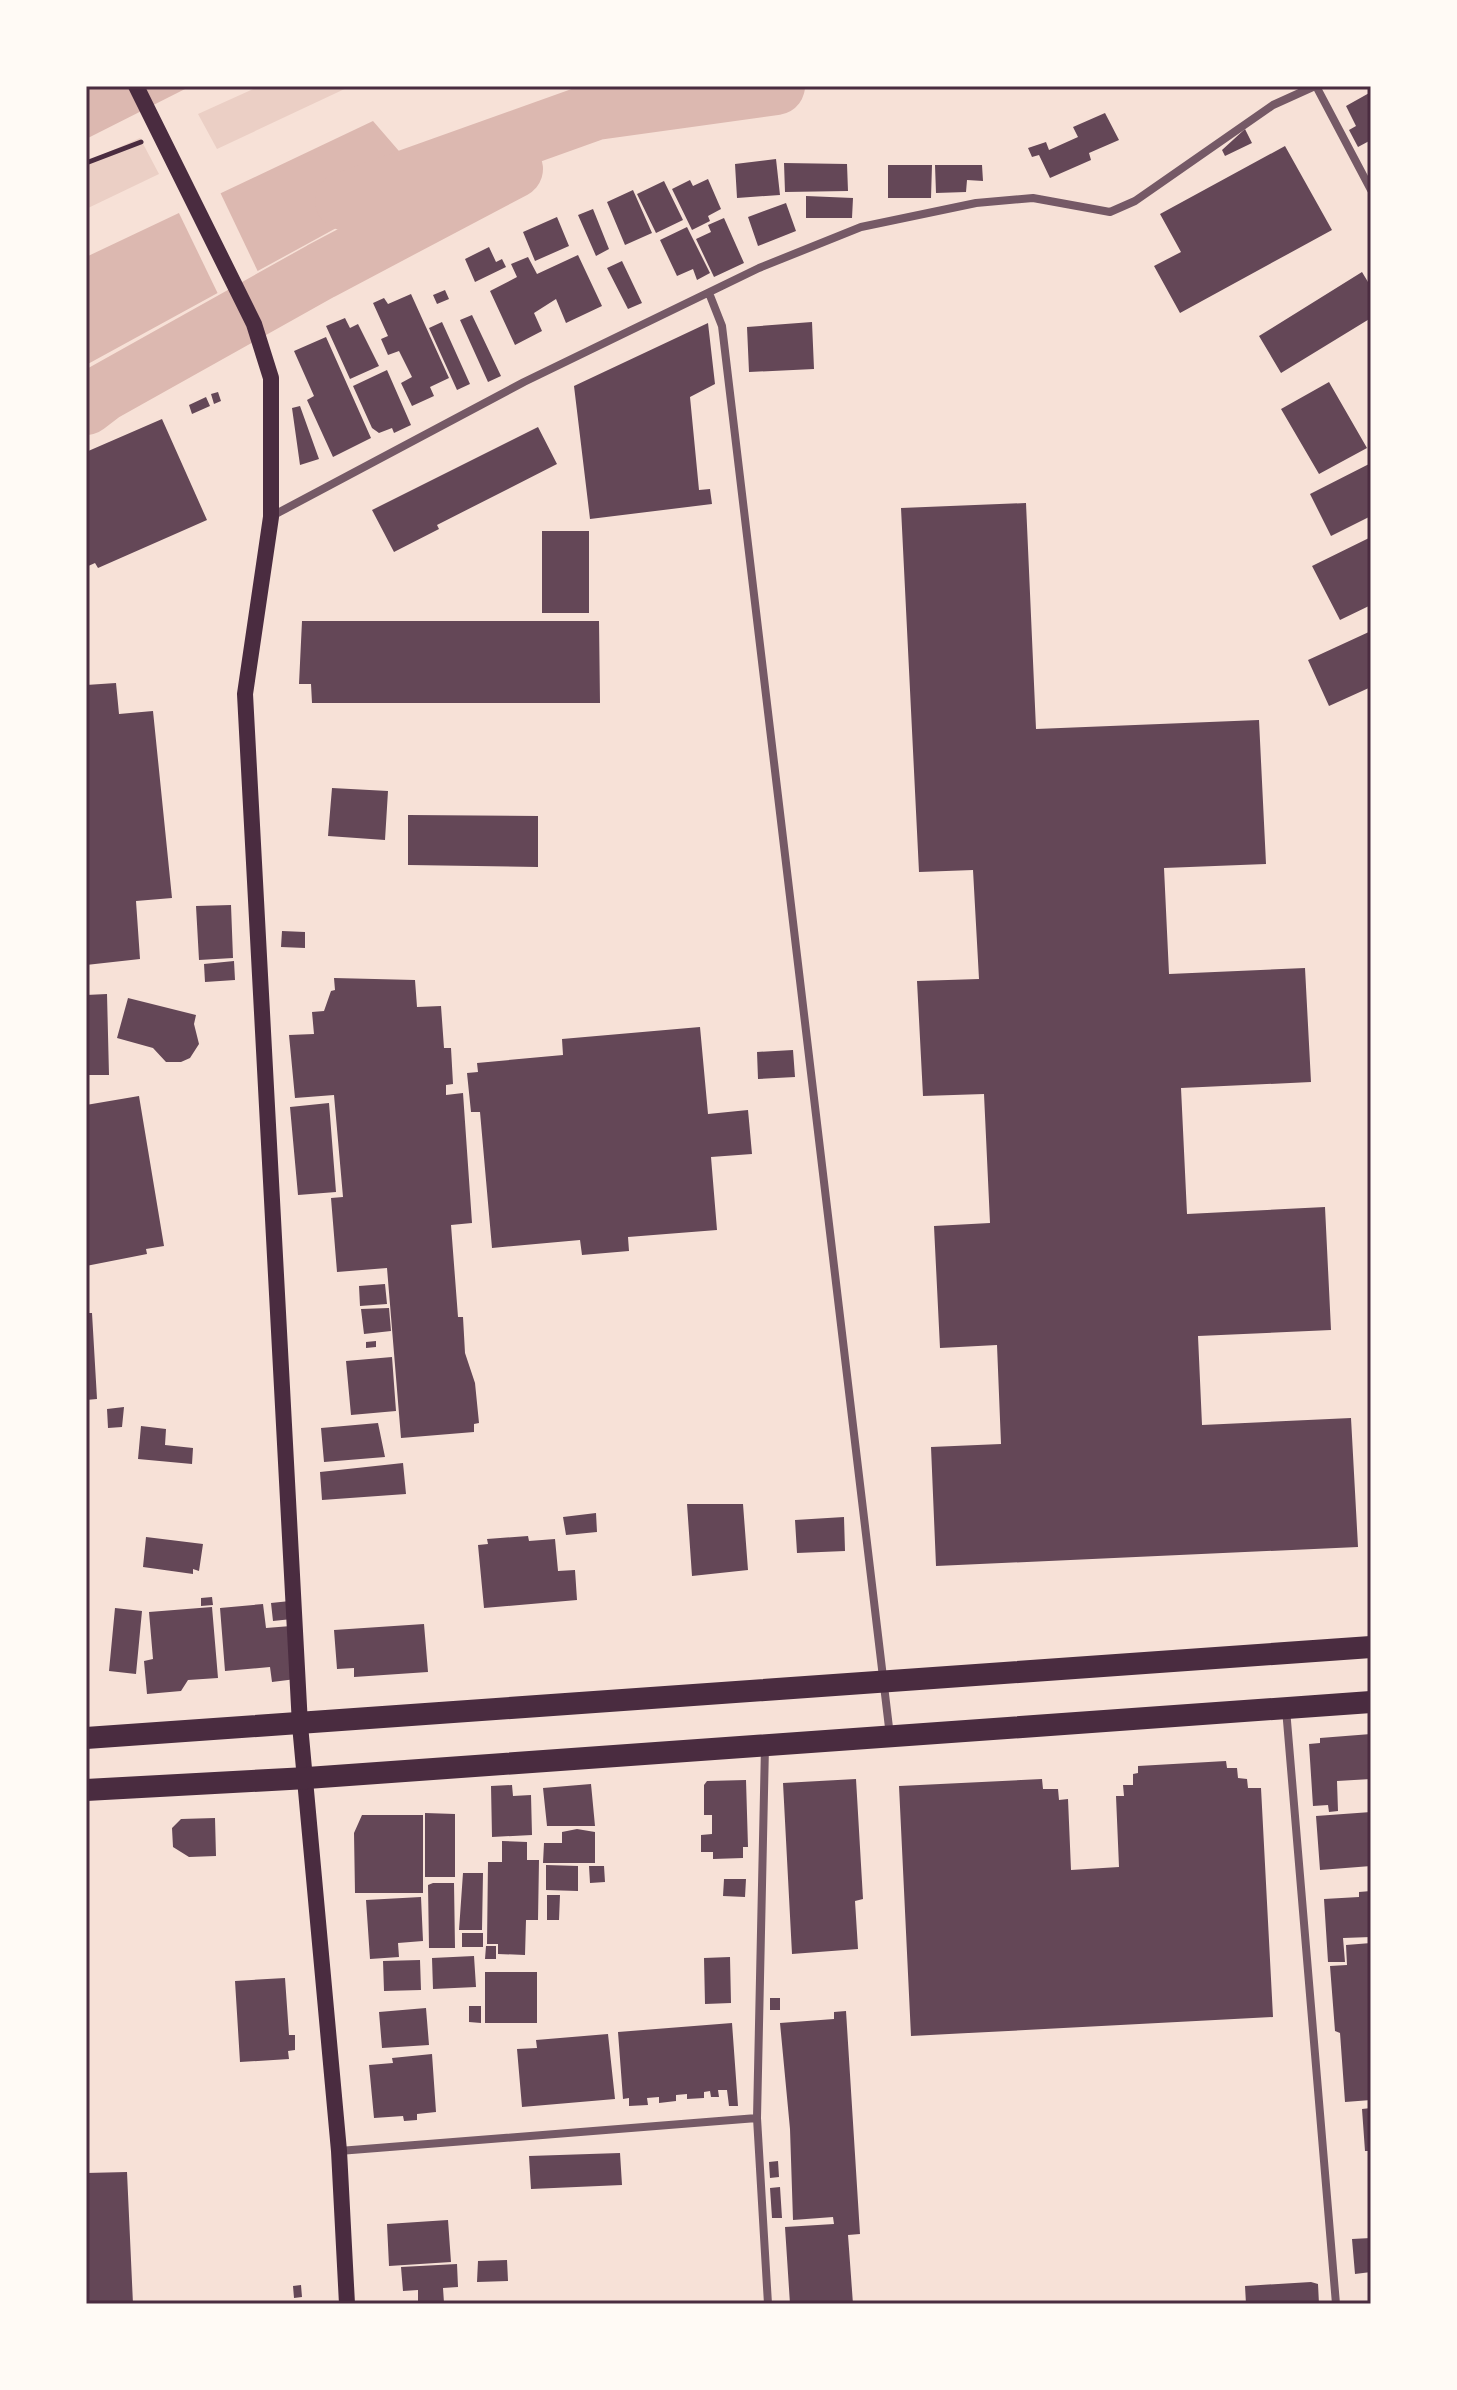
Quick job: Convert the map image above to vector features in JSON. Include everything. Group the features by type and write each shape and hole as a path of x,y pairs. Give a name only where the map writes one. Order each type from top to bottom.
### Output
{"highway":[{"path":"86,1738 1371,1647"},
{"path":"86,1790 307,1778 1371,1702"}],"main road":[{"path":"136,86 254,324 271,378 271,517 245,694 300,1725 339,2151 347,2304"}],"street":[{"path":"271,517 524,382 709,293 861,227 976,203 1033,198 1110,212 1135,201 1273,105 1315,86 1371,190"},
{"path":"709,293 722,326 890,1736"},
{"path":"1286,1708 1336,2304"},
{"path":"765,1745 757,2118 768,2304"},
{"path":"339,2151 757,2118"}],"path":[{"path":"86,163 156,127"}],"shaded area":[{"path":"86,86 191,86 86,139"},
{"path":"260,86 351,86 217,149 198,114"},
{"path":"373,121 424,180 86,365 86,257"},
{"path":"140,138 159,174 86,209 86,162"}],"pier":[{"path":"219,190 260,276 220,298 177,209"}],"building":[{"path":"1371,92 1371,140 1358,147 1349,130 1356,126 1346,106"},
{"path":"1105,113 1119,140 1089,153 1091,160 1050,178 1039,155 1032,157 1028,148 1046,142 1049,150 1078,137 1073,127"},
{"path":"1245,129 1252,143 1225,156 1222,150"},
{"path":"1285,146 1332,230 1180,313 1154,266 1181,252 1160,214"},
{"path":"776,159 780,195 737,198 735,164"},
{"path":"784,163 847,164 848,191 785,192"},
{"path":"888,165 932,165 931,198 888,198"},
{"path":"935,165 982,165 983,181 967,180 966,192 936,193"},
{"path":"708,179 721,209 708,216 710,221 692,230 672,189 690,180 693,186"},
{"path":"664,181 683,220 656,233 637,194"},
{"path":"633,190 652,233 625,245 607,202"},
{"path":"806,196 853,198 852,218 806,218"},
{"path":"786,203 796,231 758,246 748,217"},
{"path":"593,209 609,249 596,256 578,215"},
{"path":"557,217 569,246 535,261 523,232"},
{"path":"724,218 744,263 714,277 696,239 711,232 708,225"},
{"path":"687,227 710,273 697,280 693,269 677,276 660,240"},
{"path":"489,247 496,262 502,259 506,267 475,282 465,259"},
{"path":"578,255 602,306 566,323 556,299 534,313 542,331 515,345 490,291 517,277 511,264 528,257 537,274"},
{"path":"622,261 642,303 628,309 607,268"},
{"path":"1362,272 1371,287 1371,318 1281,373 1259,336"},
{"path":"445,290 449,299 437,304 433,295"},
{"path":"411,294 449,378 430,387 434,396 412,406 401,383 412,377 399,351 388,355 381,339 388,336 373,303 384,298 388,304"},
{"path":"472,315 501,376 488,382 460,320"},
{"path":"345,318 350,328 358,324 379,366 350,379 326,326"},
{"path":"442,322 470,384 457,390 429,328"},
{"path":"812,322 814,369 749,372 747,327"},
{"path":"708,323 715,384 690,397 699,490 710,489 712,504 590,519 574,386"},
{"path":"326,337 371,438 333,457 307,400 314,396 294,351"},
{"path":"387,370 411,425 394,433 392,428 379,433 372,428 353,386"},
{"path":"1329,382 1367,448 1319,474 1281,409"},
{"path":"218,392 221,401 214,404 211,394"},
{"path":"206,397 210,406 192,414 189,405"},
{"path":"300,406 319,459 300,465 292,408"},
{"path":"162,419 207,520 98,568 95,563 86,567 86,452"},
{"path":"538,427 557,464 437,525 439,529 394,552 372,510"},
{"path":"1371,463 1371,516 1331,536 1310,494"},
{"path":"1026,503 1036,729 1259,720 1266,864 1164,868 1169,974 1305,968 1311,1082 1181,1088 1187,1214 1325,1207 1331,1330 1198,1336 1202,1425 1351,1418 1358,1547 936,1566 931,1447 1001,1444 997,1345 940,1348 934,1226 990,1223 984,1094 923,1096 917,981 979,979 973,870 919,872 901,508"},
{"path":"542,531 589,531 589,613 542,613"},
{"path":"1371,537 1371,605 1340,620 1312,566"},
{"path":"302,621 599,621 600,703 312,703 311,684 299,684"},
{"path":"1371,631 1371,687 1329,706 1308,660"},
{"path":"116,683 119,714 153,711 172,898 136,901 140,959 86,965 86,685"},
{"path":"332,788 388,791 385,840 328,836"},
{"path":"408,815 538,816 538,867 408,865"},
{"path":"231,905 233,958 199,960 196,906"},
{"path":"282,931 305,932 305,948 281,947"},
{"path":"234,961 235,980 205,982 204,964"},
{"path":"334,978 415,980 417,1007 441,1006 444,1048 451,1048 453,1084 446,1085 446,1095 463,1093 472,1223 451,1225 458,1317 463,1317 465,1353 475,1383 479,1423 474,1424 474,1432 401,1438 387,1268 337,1272 331,1198 343,1197 334,1095 295,1098 289,1035 314,1034 312,1012 324,1011 331,991 335,990"},
{"path":"107,994 109,1075 86,1075 86,995"},
{"path":"128,998 196,1015 194,1024 199,1044 190,1058 181,1062 166,1062 153,1048 117,1038"},
{"path":"700,1027 708,1114 748,1110 752,1154 711,1157 717,1230 628,1237 629,1251 582,1255 580,1240 492,1248 480,1112 471,1112 467,1073 478,1072 477,1063 563,1055 562,1039"},
{"path":"793,1050 795,1077 758,1079 757,1052"},
{"path":"139,1096 164,1246 146,1249 147,1254 86,1266 86,1105"},
{"path":"329,1103 336,1192 298,1195 290,1107"},
{"path":"385,1284 387,1304 360,1306 359,1286"},
{"path":"389,1308 391,1331 364,1334 361,1309"},
{"path":"86,1313 92,1313 97,1399 86,1400"},
{"path":"376,1341 376,1347 366,1348 366,1342"},
{"path":"392,1357 396,1411 351,1415 346,1361"},
{"path":"124,1407 122,1427 108,1428 107,1409"},
{"path":"378,1423 385,1457 324,1462 321,1428"},
{"path":"141,1426 166,1429 165,1445 193,1448 192,1464 138,1459"},
{"path":"403,1463 406,1494 322,1500 320,1472"},
{"path":"687,1504 743,1504 748,1570 692,1576"},
{"path":"596,1513 597,1532 566,1535 563,1517"},
{"path":"844,1517 845,1551 797,1553 795,1520"},
{"path":"528,1536 529,1541 555,1539 558,1571 575,1570 577,1600 484,1608 478,1545 488,1544 487,1539"},
{"path":"146,1537 203,1544 199,1571 193,1569 193,1574 143,1567"},
{"path":"212,1597 213,1605 201,1606 201,1598"},
{"path":"290,1601 292,1619 273,1621 271,1603"},
{"path":"263,1604 266,1628 291,1626 296,1679 272,1682 270,1667 225,1671 220,1608"},
{"path":"212,1607 218,1678 188,1680 181,1691 147,1694 144,1661 153,1659 149,1612"},
{"path":"115,1608 142,1611 136,1674 109,1671"},
{"path":"424,1624 428,1672 354,1677 354,1668 337,1669 334,1630"},
{"path":"1371,1734 1371,1779 1337,1781 1338,1811 1329,1812 1328,1805 1313,1806 1309,1744 1320,1743 1320,1738"},
{"path":"1226,1761 1227,1768 1237,1768 1238,1778 1247,1779 1248,1788 1261,1788 1273,2017 911,2036 899,1786 1042,1779 1043,1789 1058,1789 1059,1800 1068,1799 1071,1870 1119,1867 1116,1796 1124,1796 1123,1785 1133,1785 1133,1774 1138,1773 1138,1766"},
{"path":"856,1779 863,1899 855,1901 858,1949 792,1954 783,1783"},
{"path":"746,1780 748,1847 743,1847 743,1858 713,1859 713,1852 701,1852 701,1835 712,1834 712,1815 704,1815 704,1785 707,1781"},
{"path":"591,1784 595,1826 547,1826 543,1788"},
{"path":"512,1785 513,1796 531,1795 532,1835 492,1837 491,1786"},
{"path":"1371,1812 1371,1866 1320,1870 1316,1816"},
{"path":"425,1813 455,1814 455,1877 425,1877"},
{"path":"362,1815 423,1815 423,1893 355,1893 354,1833"},
{"path":"215,1818 216,1856 189,1857 173,1847 172,1828 181,1819"},
{"path":"577,1829 595,1832 595,1863 543,1863 544,1843 562,1843 562,1832"},
{"path":"502,1841 527,1842 527,1860 539,1860 538,1920 526,1920 525,1955 498,1954 498,1944 487,1944 488,1862 502,1862"},
{"path":"546,1865 578,1866 578,1891 546,1890"},
{"path":"589,1866 604,1866 605,1882 590,1883"},
{"path":"463,1873 483,1873 482,1930 459,1930"},
{"path":"724,1879 746,1879 745,1897 723,1896"},
{"path":"454,1883 455,1948 429,1948 428,1885"},
{"path":"1371,1891 1371,1937 1343,1938 1345,1962 1328,1962 1324,1899 1359,1897 1359,1892"},
{"path":"547,1895 560,1895 559,1920 547,1920"},
{"path":"421,1897 423,1941 398,1943 399,1957 370,1959 366,1900"},
{"path":"462,1933 483,1933 483,1947 462,1947"},
{"path":"1371,1943 1371,2100 1345,2102 1340,2033 1335,2031 1330,1966 1347,1965 1346,1945"},
{"path":"486,1946 496,1946 496,1959 485,1959"},
{"path":"474,1956 476,1987 433,1989 432,1958"},
{"path":"730,1957 731,2003 705,2004 704,1958"},
{"path":"420,1960 421,1990 384,1991 383,1961"},
{"path":"485,1972 537,1972 537,2023 485,2023"},
{"path":"285,1978 289,2035 295,2035 295,2050 288,2051 289,2059 240,2062 235,1981"},
{"path":"770,1998 780,1998 780,2010 770,2010"},
{"path":"469,2006 481,2006 481,2023 469,2022"},
{"path":"426,2008 429,2045 382,2048 379,2012"},
{"path":"846,2011 860,2234 848,2235 853,2304 790,2304 785,2227 834,2224 833,2217 793,2220 790,2129 780,2023 834,2019 834,2012"},
{"path":"732,2023 738,2106 729,2106 727,2090 718,2090 719,2097 711,2097 710,2091 704,2092 704,2098 687,2099 687,2094 676,2095 676,2101 659,2103 659,2097 647,2098 648,2105 629,2106 629,2098 623,2099 618,2032"},
{"path":"608,2034 615,2099 522,2107 517,2049 537,2048 536,2040"},
{"path":"432,2054 436,2112 417,2114 417,2120 404,2121 403,2116 374,2118 369,2065 393,2063 392,2058"},
{"path":"1371,2108 1371,2151 1365,2151 1362,2109"},
{"path":"620,2153 622,2185 531,2189 529,2156"},
{"path":"778,2161 779,2177 770,2178 769,2162"},
{"path":"127,2172 133,2304 86,2304 86,2173"},
{"path":"780,2187 782,2218 772,2218 770,2188"},
{"path":"448,2220 451,2262 389,2266 387,2224"},
{"path":"1371,2238 1371,2272 1355,2274 1352,2239"},
{"path":"507,2260 508,2281 477,2282 478,2261"},
{"path":"457,2264 458,2287 443,2288 444,2303 418,2304 418,2290 403,2291 401,2267"},
{"path":"1318,2284 1319,2304 1246,2304 1245,2286"},
{"path":"301,2285 302,2297 294,2298 293,2286"}],"waterway":[{"path":"344,201 596,111 776,86"},
{"path":"86,406 103,393 321,271 514,169"}]}
